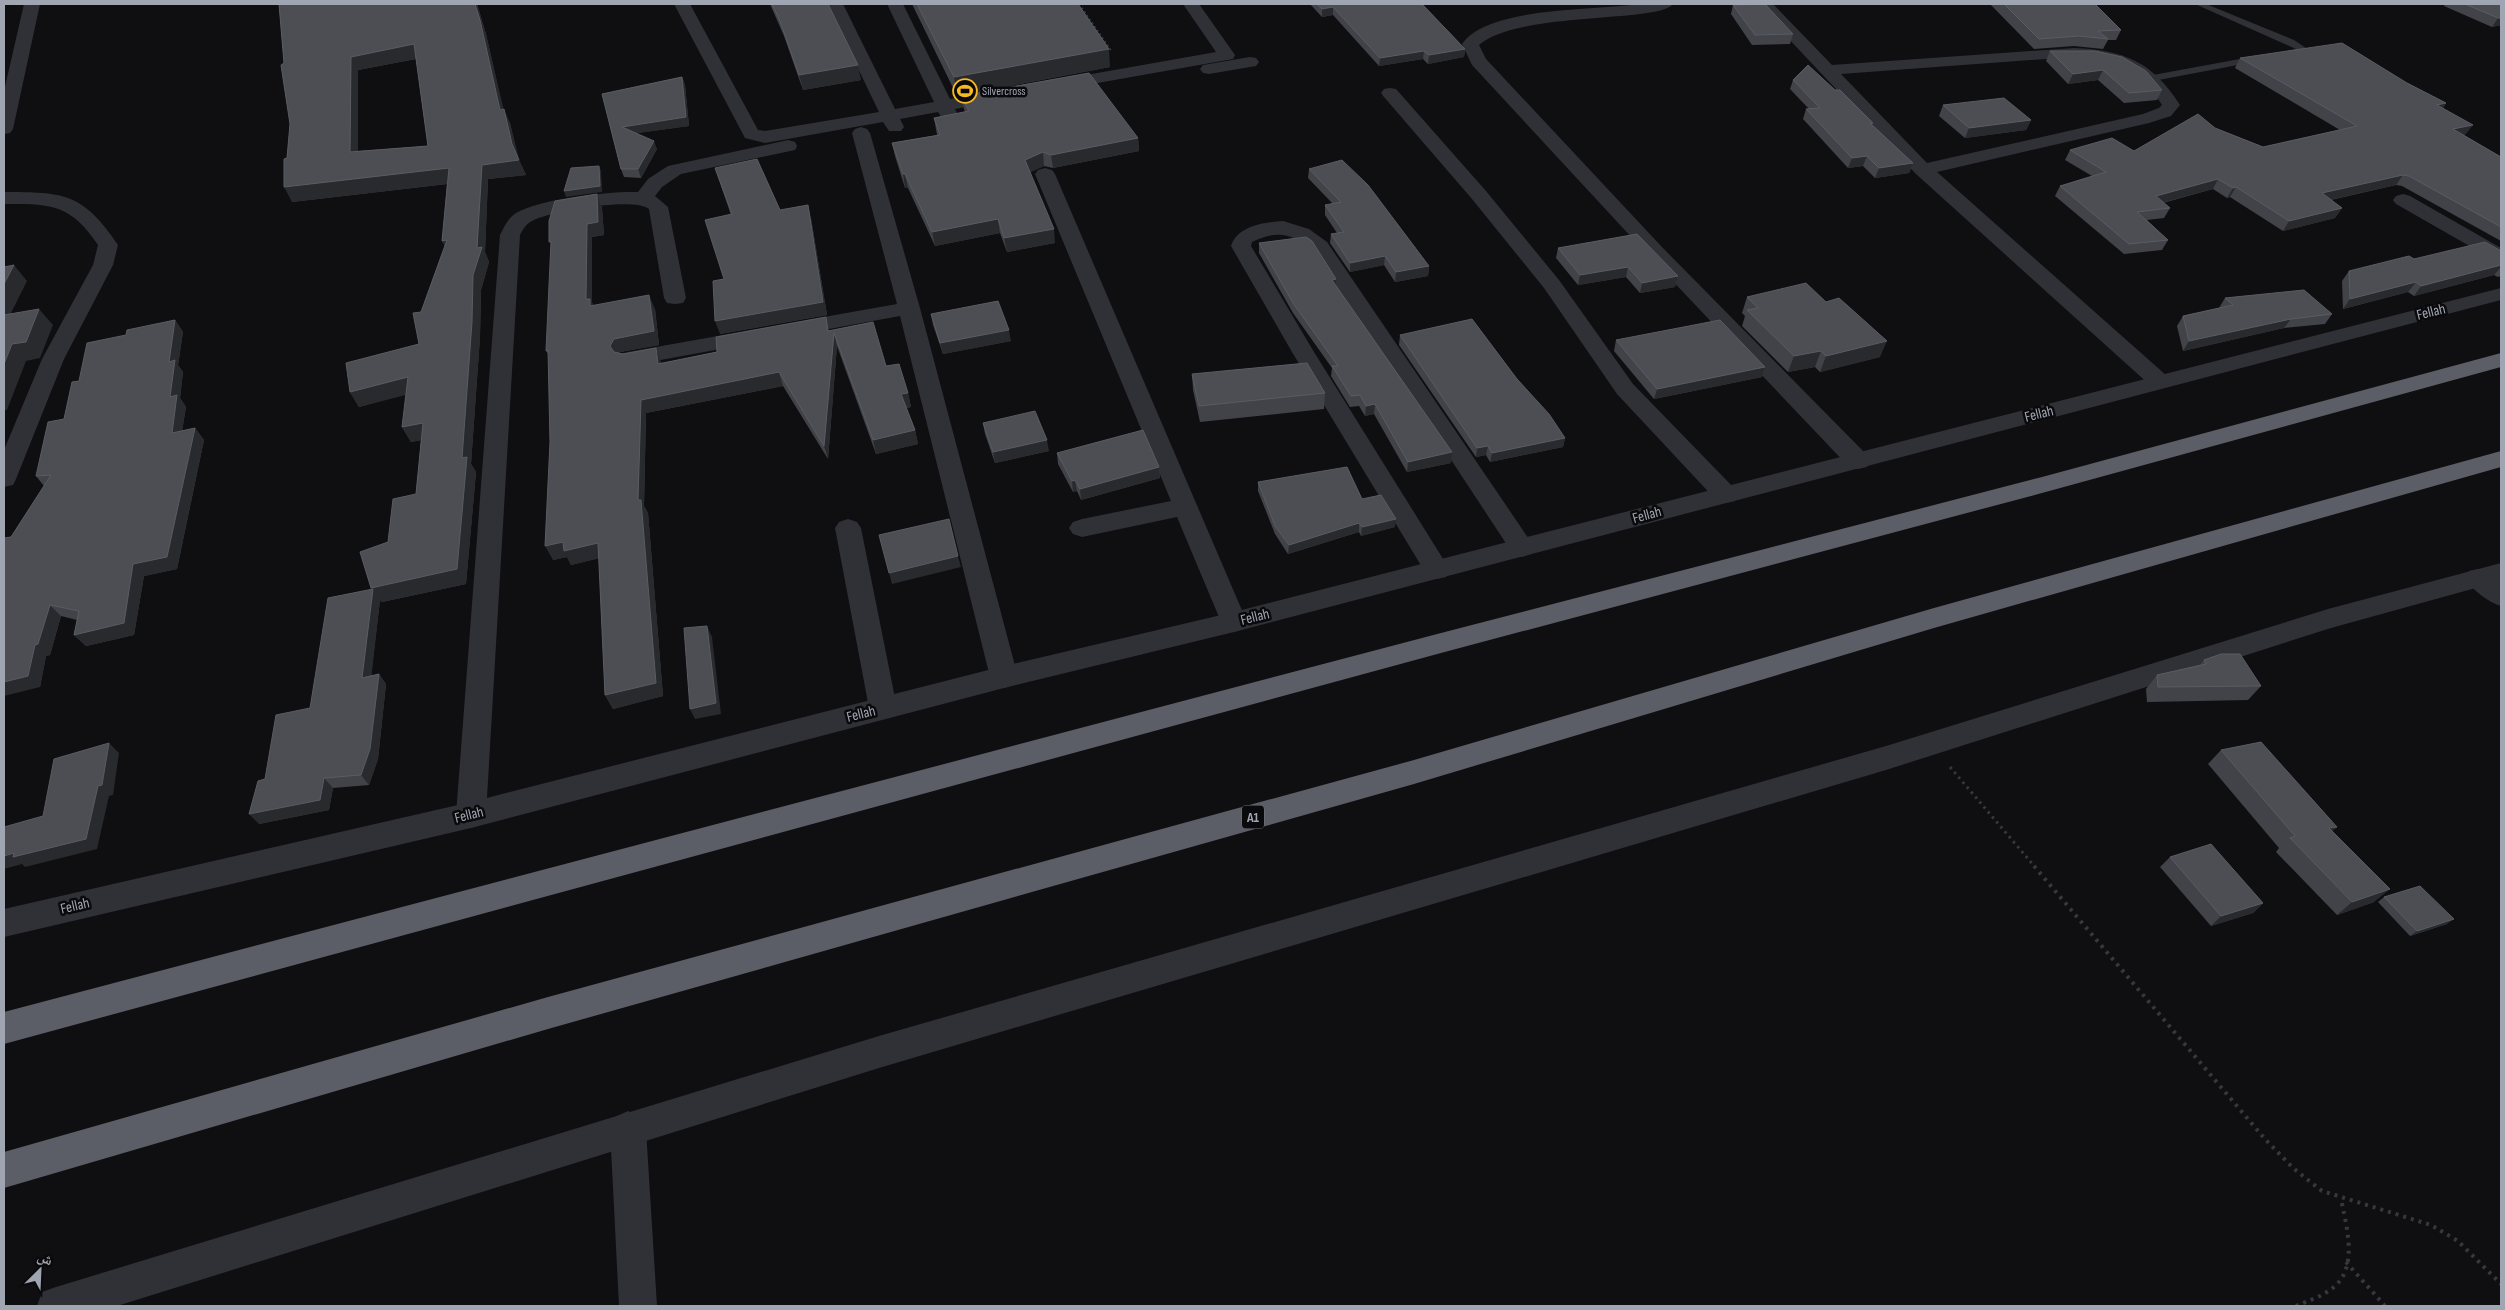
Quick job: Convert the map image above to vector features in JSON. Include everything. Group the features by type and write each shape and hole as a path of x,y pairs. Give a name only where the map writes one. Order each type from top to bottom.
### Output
{"highway":[{"path":"4,1028 1441,643 2042,485 2501,360"},
{"name":"A1","path":"4,1170 558,1010 1414,772 1934,618 2501,459"}],"street":[{"path":"4,128 32,4"},
{"path":"682,4 751,134 765,137 892,121 1013,99"},
{"path":"835,4 892,121"},
{"path":"895,4 947,111"},
{"path":"1191,4 1227,55 1126,73 1042,94 1250,62"},
{"path":"1664,4 1624,11 1513,22 1488,30 1475,38 1470,44 1478,61 1654,250 1858,461"},
{"path":"1764,4 1923,170 2159,381"},
{"path":"1827,70 2036,55 2091,54 2121,60 2153,78 2171,105 2165,112 2149,118 1923,170"},
{"path":"1390,93 1480,195 1552,284 1625,389 1726,495"},
{"path":"643,198 655,183 675,170 861,133 892,121"},
{"path":"861,133 909,308 1004,677"},
{"path":"1045,174 1234,622"},
{"path":"4,198 58,199 73,205 88,218 108,245 103,265 53,359 4,479"},
{"path":"471,814 510,235 515,224 520,220 546,210 628,198 643,198 658,207 675,298"},
{"path":"2403,200 2501,256"},
{"path":"1436,570 1302,352 1241,246 1242,239 1250,234 1267,229 1292,228 1300,230 1320,246 1522,548"},
{"name":"Fellah","path":"4,923 471,814 1004,677 1234,622 2501,294"},
{"path":"628,359 909,308"},
{"path":"1082,528 1184,507"},
{"path":"848,528 883,708"},
{"path":"56,1306 889,1050 1930,744 2328,619 2494,582"},
{"path":"628,1129 638,1306"}],"lane":[{"path":"2153,78 2299,51 2301,48 2291,42 2199,4"}],"path":[{"path":"1079,4 1126,73"},
{"path":"1930,744 2264,1138 2293,1168 2322,1191 2430,1224 2458,1241 2501,1284"},
{"path":"2296,1306 2339,1283 2346,1262 2347,1230 2341,1198"},
{"path":"2346,1262 2385,1306"}],"building":[{"path":"279,4 475,4 500,110 504,109 512,144 519,160 482,165 477,248 482,247 473,275 472,322 462,458 467,457 457,569 371,588 360,552 388,542 393,499 416,494 423,423 402,427 408,377 350,392 346,363 419,344 413,313 421,312 447,240 442,241 449,168 284,187 284,159 287,158 290,124 281,65 284,63","holes":["414,44 428,146 350,152 351,57"]},
{"path":"772,4 828,4 858,65 799,75"},
{"path":"917,4 1078,4 1109,49 954,77"},
{"path":"1317,4 1422,4 1465,49 1429,55 1424,51 1380,58 1333,7 1322,9"},
{"path":"1765,4 1793,34 1755,35 1733,5"},
{"path":"2004,4 2095,4 2121,30 2098,31 2108,39 2079,36 2039,39"},
{"path":"2465,4 2501,4 2501,18 2498,18"},
{"path":"2342,43 2407,83 2446,103 2437,105 2473,125 2453,129 2501,157 2501,227 2409,176 2403,175 2322,193 2342,208 2289,221 2236,187 2233,188 2218,179 2156,196 2170,208 2137,212 2168,240 2129,244 2060,186 2106,172 2070,150 2112,138 2134,151 2198,114 2215,128 2263,147 2357,126 2240,58"},
{"path":"2050,51 2095,51 2122,57 2146,71 2162,90 2129,93 2103,70 2073,74"},
{"path":"1808,65 1835,90 1840,90 1873,123 1870,123 1913,163 1879,168 1867,156 1852,158 1806,109 1820,108 1793,80"},
{"path":"1089,73 1138,138 1051,155 1043,152 1025,160 1054,229 1004,238 998,219 932,232 905,174 903,174 892,143 940,135 934,118 969,111 961,96"},
{"path":"682,77 686,117 622,127 654,141 638,169 621,169 602,94"},
{"path":"2004,98 2031,120 1969,128 1943,105"},
{"path":"757,159 780,210 808,205 823,302 715,321 713,281 724,279 705,220 732,214 715,168"},
{"path":"1342,160 1368,185 1429,266 1396,272 1385,256 1350,263 1331,234 1344,232 1325,205 1341,202 1309,169"},
{"path":"599,166 600,186 564,191 571,168"},
{"path":"597,194 598,222 587,224 586,299 590,299 590,306 649,295 654,331 614,339 610,346 614,352 623,354 656,348 658,364 717,352 716,337 826,317 828,331 873,322 886,366 899,364 908,393 901,394 915,430 873,440 834,333 824,446 779,372 641,400 638,500 641,500 656,683 605,695 598,543 564,551 563,542 545,546 550,442 548,350 546,351 551,242 549,242 549,221 555,201"},
{"path":"1637,234 1678,276 1642,283 1628,267 1580,275 1558,248"},
{"path":"1306,237 1312,241 1336,279 1332,280 1452,452 1408,462 1375,404 1366,406 1360,395 1351,396 1332,366 1338,366 1293,303 1259,243"},
{"path":"2485,242 2501,251 2501,265 2421,286 2416,282 2350,299 2349,271 2409,256 2414,259"},
{"path":"14,265 4,284 4,267"},
{"path":"1806,283 1826,302 1839,298 1887,341 1826,356 1821,351 1794,356 1747,310 1758,308 1747,297"},
{"path":"2304,290 2332,314 2291,319 2189,341 2183,316 2233,305 2225,298"},
{"path":"998,301 1009,330 940,343 931,314"},
{"path":"39,309 26,342 12,344 4,364 4,315"},
{"path":"1472,319 1517,379 1549,414 1565,438 1492,453 1488,446 1477,448 1400,335"},
{"path":"175,320 169,362 175,360 170,397 177,395 172,433 195,428 167,557 133,564 124,623 74,635 79,611 50,605 38,644 35,645 28,676 4,682 4,538 11,537 51,475 36,476 48,422 64,419 72,382 79,381 87,343 126,335 127,330"},
{"path":"1720,320 1765,367 1657,389 1616,340"},
{"path":"1307,363 1325,393 1199,406 1192,374"},
{"path":"1035,411 1047,440 993,452 983,423"},
{"path":"1143,430 1159,467 1080,489 1075,480 1072,481 1057,453"},
{"path":"1347,467 1362,499 1381,495 1396,519 1362,527 1359,523 1289,545 1275,526 1258,482"},
{"path":"949,519 958,556 889,573 879,535"},
{"path":"373,589 362,678 379,674 370,749 361,775 324,778 320,800 249,814 258,781 265,779 276,715 310,708 328,598"},
{"path":"707,626 716,703 690,709 684,628"},
{"path":"2221,654 2240,654 2261,686 2158,687 2157,675 2206,664 2204,660"},
{"path":"2261,742 2337,827 2329,828 2390,889 2352,902 2290,838 2295,836 2221,750"},
{"path":"109,743 102,785 98,786 86,839 13,857 14,853 4,856 4,827 43,816 54,759"},
{"path":"2211,844 2263,903 2221,916 2170,857"},
{"path":"2420,886 2454,919 2417,931 2384,897"}],"place":[{"name":"Silvercross","path":"965,91"}]}
